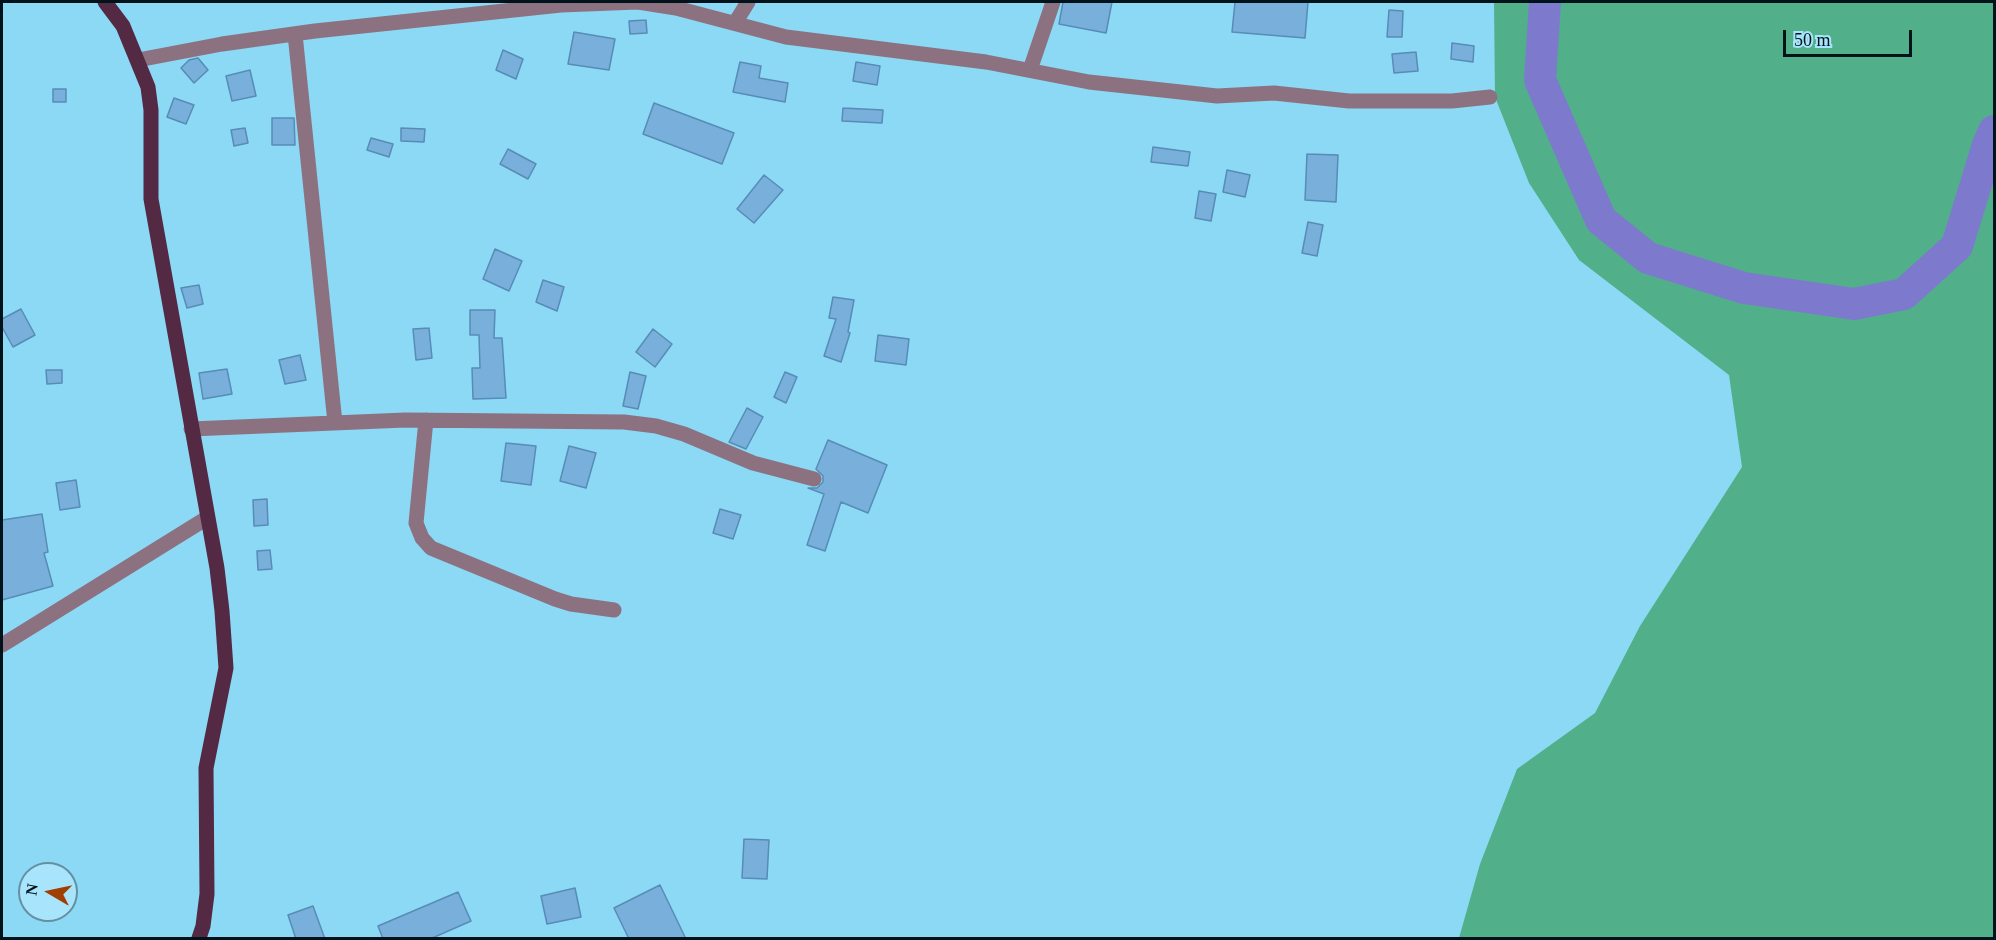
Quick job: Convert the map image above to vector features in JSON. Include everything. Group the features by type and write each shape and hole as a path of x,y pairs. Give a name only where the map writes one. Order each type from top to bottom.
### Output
{"main road":[{"path":"105,2 123,26 148,87 151,110 151,199 217,568 226,668 206,768 207,894 199,939"}],"street":[{"path":"138,60 222,44 295,34 561,5 638,2 676,8 786,37 986,62 1089,81 1217,96 1274,93 1349,101 1452,101 1490,97"},
{"path":"735,23 748,2"},
{"path":"1030,70 1053,2"},
{"path":"295,34 335,423"},
{"path":"426,420 416,523 422,538 431,548 555,599 614,610"},
{"path":"192,429 426,420 624,422 656,426 684,434 753,463 814,479"},
{"path":"2,645 207,518"}],"green space":[{"path":"1494,2 1994,2 1994,938 1459,938 1480,864 1517,769 1595,713 1640,626 1742,467 1729,375 1579,260 1529,183 1495,97"}],"building":[{"path":"1063,2 1112,2 1106,33 1059,24"},
{"path":"1235,2 1308,2 1305,38 1232,32"},
{"path":"1389,10 1403,11 1402,37 1387,37"},
{"path":"646,20 647,33 630,34 629,21"},
{"path":"574,32 615,39 609,70 568,64"},
{"path":"1452,43 1474,46 1473,62 1451,59"},
{"path":"503,50 523,59 516,79 496,70"},
{"path":"1416,52 1418,71 1394,73 1392,54"},
{"path":"198,58 208,70 194,83 181,68 189,60"},
{"path":"740,62 761,66 759,78 788,83 785,102 733,92"},
{"path":"856,62 880,66 877,85 853,81"},
{"path":"250,70 256,96 232,101 226,76"},
{"path":"53,89 66,89 66,102 53,102"},
{"path":"174,98 194,105 186,124 167,117"},
{"path":"654,103 734,133 722,164 643,134"},
{"path":"843,108 883,110 882,123 842,121"},
{"path":"272,118 294,118 295,145 272,145"},
{"path":"245,128 248,143 234,146 231,130"},
{"path":"401,128 425,129 424,142 401,141"},
{"path":"371,138 393,144 389,157 367,150"},
{"path":"1153,147 1190,152 1188,166 1151,162"},
{"path":"508,149 536,164 528,179 500,164"},
{"path":"1307,154 1338,155 1336,202 1305,200"},
{"path":"1227,170 1250,175 1245,197 1223,192"},
{"path":"764,175 783,190 754,223 737,209"},
{"path":"1199,191 1216,194 1211,221 1195,218"},
{"path":"1308,222 1323,225 1317,256 1302,253"},
{"path":"495,249 522,261 509,291 483,279"},
{"path":"543,280 564,287 557,311 536,302"},
{"path":"199,285 203,304 187,308 181,288"},
{"path":"833,297 854,300 848,332 850,333 841,362 824,356 836,319 829,318"},
{"path":"21,309 35,335 13,347 2,327 2,319"},
{"path":"470,310 495,310 494,338 502,338 506,398 473,399 472,368 480,368 479,335 470,335"},
{"path":"429,328 432,358 416,360 413,329"},
{"path":"653,329 672,344 655,367 636,352"},
{"path":"878,335 909,339 906,365 875,361"},
{"path":"300,355 306,380 285,384 279,360"},
{"path":"227,369 232,394 203,399 199,373"},
{"path":"46,370 62,370 62,383 47,384"},
{"path":"630,372 646,376 638,409 623,406"},
{"path":"785,372 797,377 786,403 774,397"},
{"path":"747,408 763,417 746,449 729,442"},
{"path":"828,440 887,465 868,513 841,502 825,551 807,545 824,494 808,488 817,488 823,482 823,476 816,469"},
{"path":"506,443 536,446 531,485 501,481"},
{"path":"569,446 596,453 586,488 560,481"},
{"path":"76,480 80,507 60,510 56,483"},
{"path":"267,499 268,525 254,526 253,500"},
{"path":"720,509 741,515 733,539 713,533"},
{"path":"42,514 48,552 44,553 53,586 2,600 2,520"},
{"path":"270,550 272,569 258,570 257,551"},
{"path":"744,839 769,840 767,879 742,878"},
{"path":"660,885 686,939 629,939 614,908"},
{"path":"575,888 581,917 547,924 541,896"},
{"path":"458,892 471,921 430,939 383,939 378,926"},
{"path":"313,906 325,939 296,939 288,915"}],"waterway":[{"path":"1545,2 1540,80 1601,220 1648,258 1744,288 1854,304 1904,294 1957,246 1994,131"}]}
